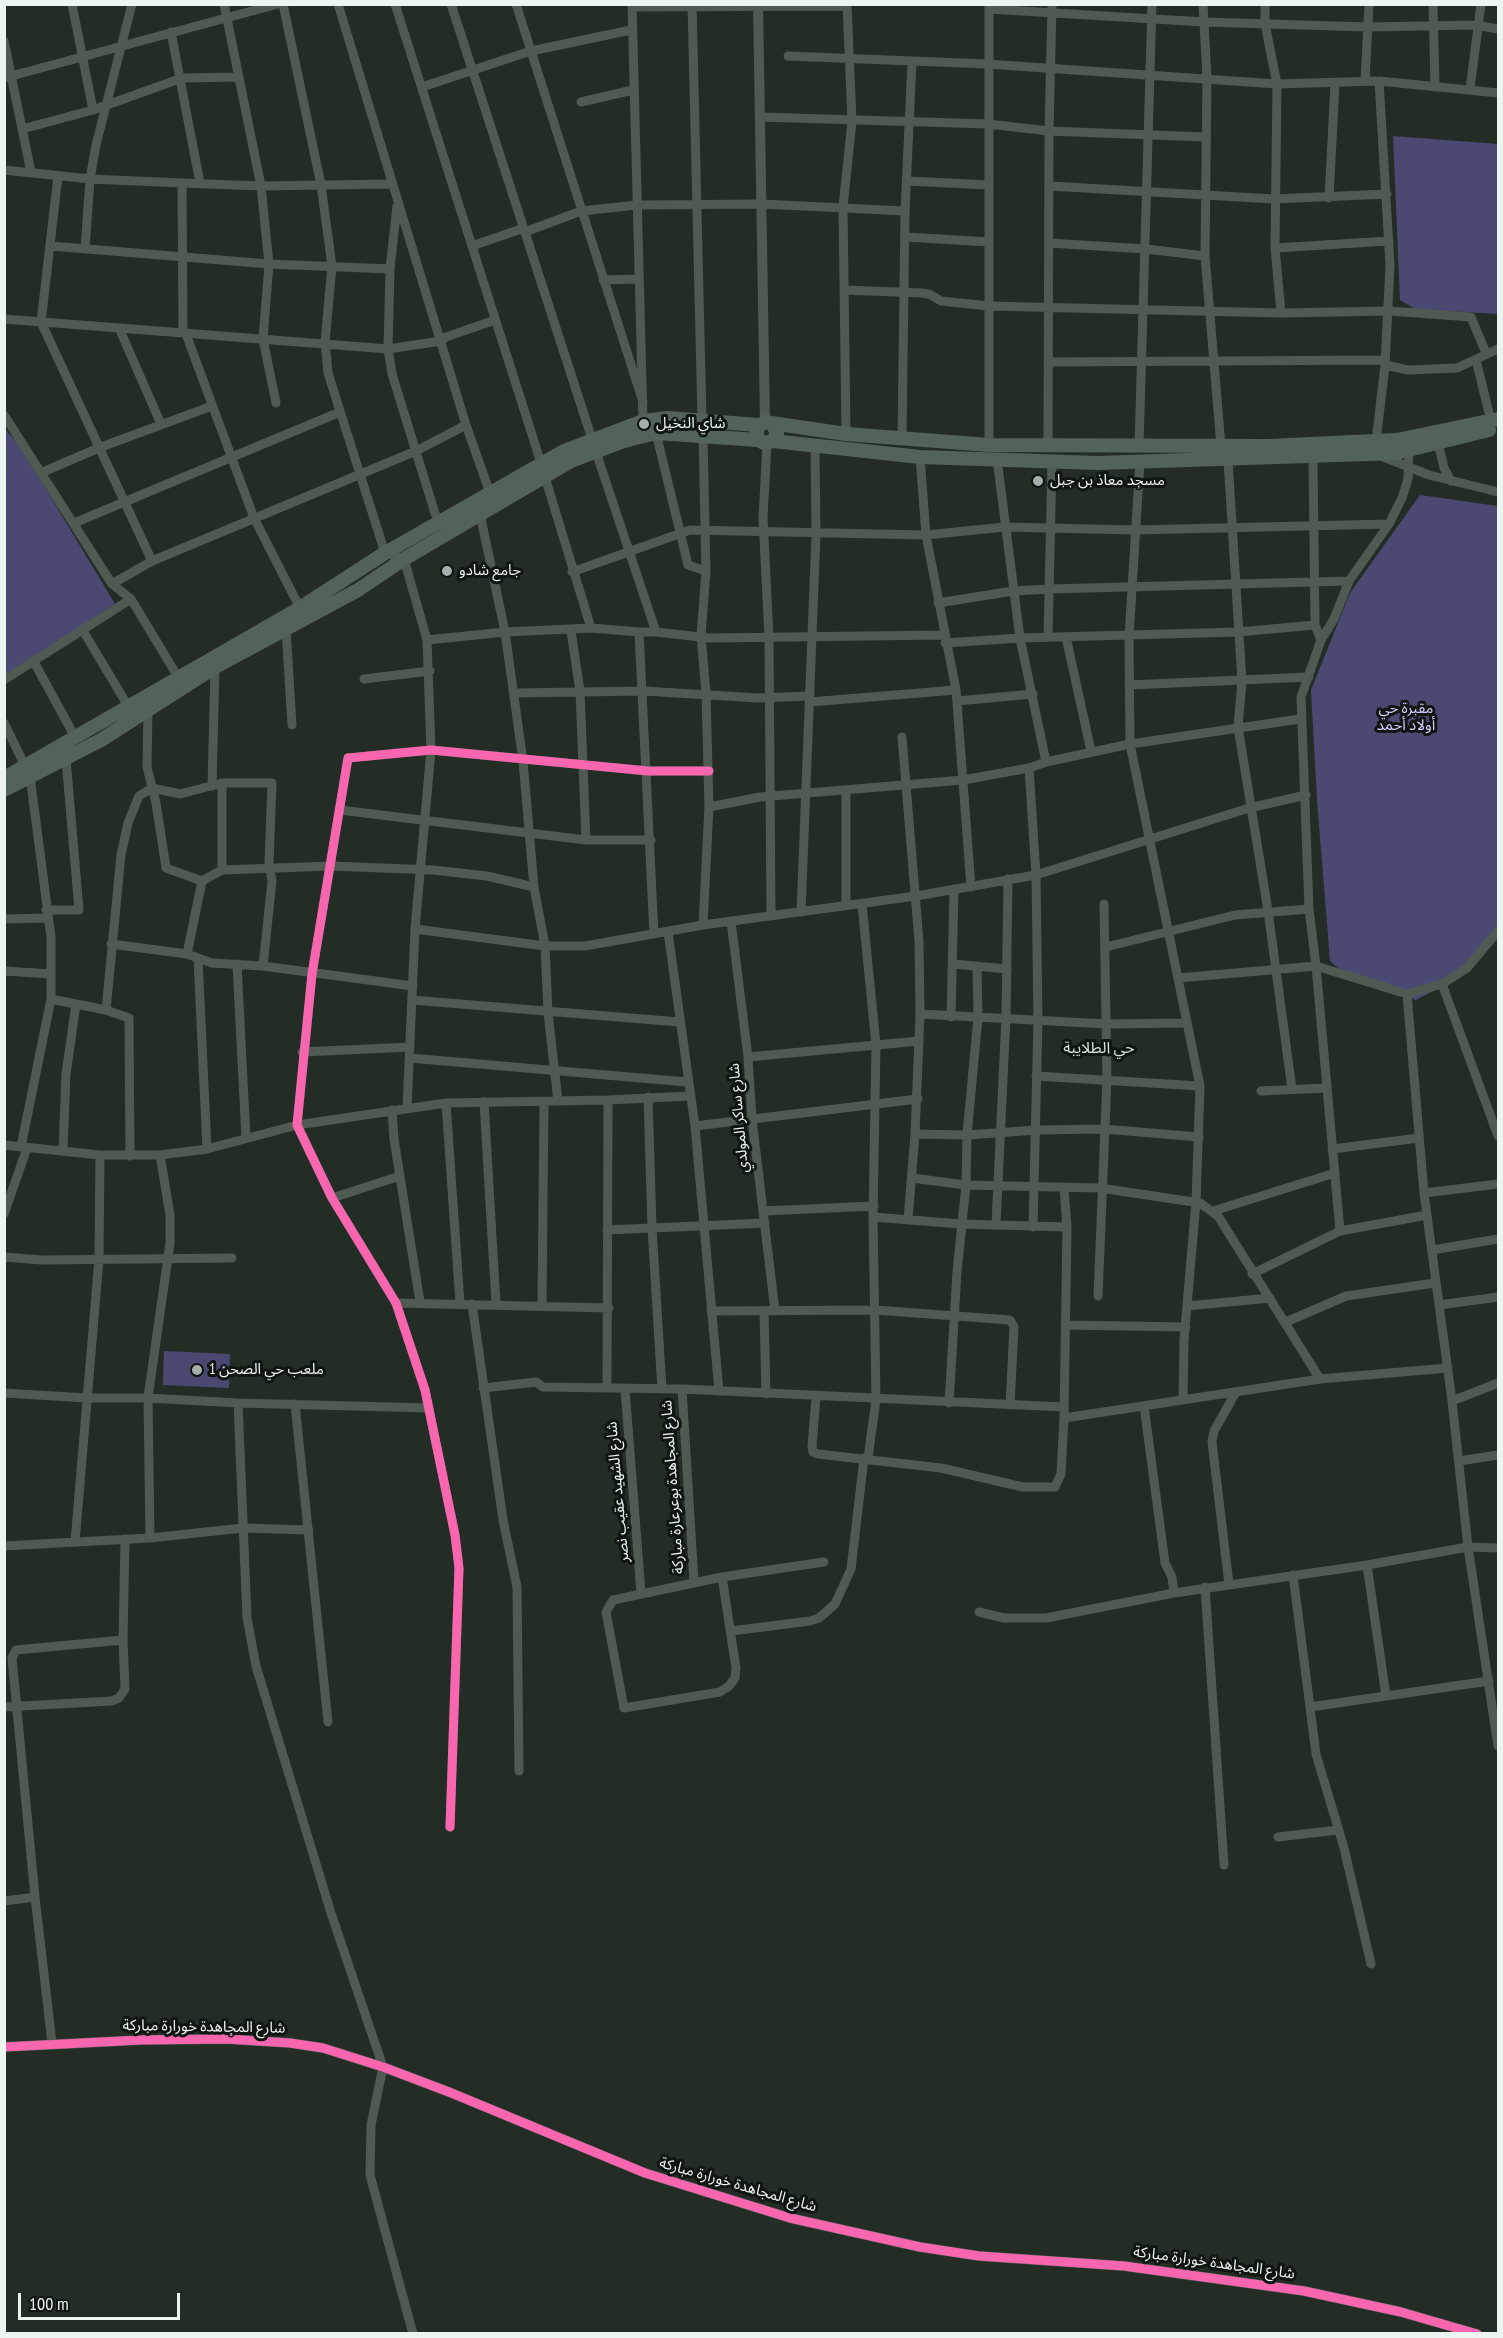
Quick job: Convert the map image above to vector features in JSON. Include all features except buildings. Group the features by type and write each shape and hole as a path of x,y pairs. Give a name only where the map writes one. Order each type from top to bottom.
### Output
{"main road":[{"path":"4,778 66,759 148,710 181,682 385,553 490,493 644,421 702,418 846,434 989,446 1377,448"},
{"path":"594,445 656,433 920,457 1052,463 1313,458 1409,445 1496,423"},
{"path":"766,424 755,432 766,442"},
{"path":"766,424 777,433 766,442"},
{"path":"4,790 75,737 128,706 215,667 358,590 404,559 480,514 543,470"}],"street":[{"path":"72,4 93,110"},
{"path":"86,249 90,179 132,4"},
{"path":"224,4 261,186 269,264 263,339 276,403"},
{"path":"8,77 278,4"},
{"path":"283,4 321,185 332,266 325,342 328,373 385,553 404,559 427,640 430,671 431,750 415,929 406,1108"},
{"path":"338,4 466,425 490,493"},
{"path":"395,4 591,628"},
{"path":"451,4 594,445 631,549 656,632"},
{"path":"516,4 643,402"},
{"path":"1139,446 1152,4"},
{"path":"1203,4 1207,78 1205,256 1221,446"},
{"path":"1266,4 1265,24 1277,84 1274,199 1275,248 1281,313"},
{"path":"1365,81 1369,4"},
{"path":"1433,4 1435,87"},
{"path":"1470,89 1476,26 1481,4"},
{"path":"644,421 632,6 847,5 852,121 843,207 846,434"},
{"path":"692,6 702,418"},
{"path":"758,6 766,424"},
{"path":"989,446 987,64 989,7 1052,9 1204,22 1498,28"},
{"path":"1048,447 1047,308 1052,9"},
{"path":"422,87 531,51 631,30"},
{"path":"171,32 182,78 200,183"},
{"path":"4,41 8,77 31,172"},
{"path":"788,56 912,63 987,64 1277,84 1379,81 1498,93"},
{"path":"902,439 906,211 912,63"},
{"path":"22,129 106,107 182,78 238,77"},
{"path":"1379,81 1387,194 1389,311 1377,448 1409,469 1498,492"},
{"path":"1329,198 1335,84"},
{"path":"581,102 633,90"},
{"path":"760,117 988,124 1049,131 1205,137"},
{"path":"4,170 90,179 261,186 391,183"},
{"path":"58,176 41,322 152,561"},
{"path":"907,181 989,185"},
{"path":"182,183 184,334 254,518 300,608"},
{"path":"1050,186 1205,197 1274,199 1387,194"},
{"path":"397,201 390,269 388,350 392,374 438,523"},
{"path":"472,246 581,211 637,205 762,204 906,211"},
{"path":"906,237 989,242"},
{"path":"1275,248 1389,241"},
{"path":"1049,243 1146,249 1205,256"},
{"path":"51,246 269,264 390,269"},
{"path":"603,280 639,279"},
{"path":"844,290 929,294 941,301 989,306 1281,313 1389,311 1471,317 1486,353"},
{"path":"4,320 325,342 388,350 441,341 446,337 495,320"},
{"path":"119,328 161,424"},
{"path":"1048,362 1384,363 1408,370 1436,370 1457,368 1498,349"},
{"path":"1476,360 1496,423"},
{"path":"43,472 101,447 212,406"},
{"path":"74,523 340,412"},
{"path":"4,415 43,472 112,584 131,599 181,682"},
{"path":"112,584 152,561 416,451 466,425"},
{"path":"656,433 682,531 688,565 706,571"},
{"path":"703,437 706,571 701,636 709,771 703,925"},
{"path":"1437,439 1444,468 1451,481"},
{"path":"766,442 764,531 769,637 771,916"},
{"path":"1340,1231 1309,909 1306,795 1300,719 1301,697 1321,639 1334,619 1349,581 1389,524 1402,498 1409,469 1409,445"},
{"path":"801,912 816,535 815,448"},
{"path":"920,457 926,535 944,639 956,690 971,887"},
{"path":"1313,458 1315,625 1321,639"},
{"path":"997,459 1020,638 1046,762"},
{"path":"1228,460 1234,585 1242,681 1238,727 1249,808 1268,911 1292,1089"},
{"path":"1140,461 1129,637 1130,744 1200,1086 1196,1202 1187,1306 1183,1400"},
{"path":"1048,637 1052,463"},
{"path":"480,514 506,632 523,761 534,887 545,946 548,1013 558,1101"},
{"path":"572,572 682,531 764,531 816,535 926,535 1005,527 1135,530 1231,525 1389,524"},
{"path":"938,603 1013,591 1050,589 1349,581"},
{"path":"4,680 131,599"},
{"path":"427,640 506,632 571,631 591,628 701,636 944,639 1129,637 1238,632 1315,625"},
{"path":"82,629 128,706"},
{"path":"286,629 292,725"},
{"path":"571,631 580,691 586,840"},
{"path":"639,632 648,771 654,934"},
{"path":"1066,637 1091,751"},
{"path":"34,662 75,737"},
{"path":"212,786 215,667"},
{"path":"364,679 430,671"},
{"path":"1130,686 1309,677"},
{"path":"514,693 644,691 810,699 956,690"},
{"path":"957,701 1033,694"},
{"path":"148,710 147,767 166,868 202,881 222,870 331,866 420,869 487,876 534,887"},
{"path":"709,807 770,796 963,780 1029,768 1091,751 1300,719"},
{"path":"4,723 27,771 40,843 51,937 51,999 24,1147 4,1214"},
{"path":"902,737 916,896 920,1014 918,1100 908,1220"},
{"path":"450,1827 459,1568 429,1408 396,1303 332,1198 297,1125 312,974 348,758 431,750 523,761 648,771 709,771"},
{"path":"4,919 79,910 66,759"},
{"path":"1029,768 1036,875 1038,1020 1033,1227"},
{"path":"222,783 222,870"},
{"path":"106,1010 121,855 128,824 139,796 152,788 180,794 222,783 272,783 269,863 272,881 263,966"},
{"path":"846,791 846,905"},
{"path":"415,929 545,946 585,946 703,925 916,896 1036,875 1249,808 1306,795"},
{"path":"340,810 586,840 651,840"},
{"path":"996,1224 996,1186 1006,1018 1008,879"},
{"path":"188,954 202,881"},
{"path":"951,1017 954,889"},
{"path":"731,1630 819,1618 835,1604 851,1569 876,1400 873,1217 876,1046 862,904"},
{"path":"1098,1296 1107,1079 1107,947 1104,904"},
{"path":"1107,947 1208,920 1268,911 1309,909"},
{"name":"شارع ساكر المولدي","path":"730,921 748,1057 752,1119 775,1311"},
{"path":"668,932 687,1082 695,1126 719,1391"},
{"path":"1178,978 1316,966 1407,994 1442,984 1467,968 1498,932"},
{"path":"111,944 188,954 198,958 237,964 413,986"},
{"path":"198,958 207,1149"},
{"path":"237,964 246,1138"},
{"path":"953,964 1007,969"},
{"path":"949,1403 961,1224 966,1185 967,1135 978,1017 978,966"},
{"path":"4,971 51,974"},
{"path":"1442,984 1495,1114 1498,1136"},
{"path":"1407,994 1424,1193 1448,1368 1468,1546 1498,1746"},
{"path":"51,999 106,1010 129,1018 130,1156"},
{"path":"412,1000 679,1022"},
{"path":"63,1151 66,1074 76,1004"},
{"path":"920,1014 1107,1024 1187,1023"},
{"path":"748,1057 919,1041"},
{"path":"303,1052 410,1047"},
{"path":"410,1058 687,1082"},
{"path":"1036,1076 1200,1086"},
{"path":"1261,1092 1327,1088"},
{"path":"4,1144 100,1155 160,1155 207,1149 297,1125 446,1103 544,1102 689,1096"},
{"path":"648,1097 652,1228 662,1389"},
{"path":"607,1388 608,1100"},
{"path":"695,1126 918,1100"},
{"path":"484,1102 496,1304"},
{"path":"542,1305 544,1102"},
{"path":"446,1103 460,1303"},
{"path":"392,1110 420,1302"},
{"path":"915,1134 967,1135 1036,1130 1104,1129 1199,1137"},
{"path":"1332,1149 1419,1138"},
{"path":"75,1542 99,1259 100,1155"},
{"path":"150,1538 148,1398 169,1259 170,1215 160,1155"},
{"path":"1213,1211 1335,1173"},
{"path":"332,1198 400,1176"},
{"path":"912,1178 966,1185 1101,1188 1196,1202 1213,1211 1252,1274 1286,1322 1320,1379"},
{"path":"1424,1193 1498,1184"},
{"path":"816,1396 813,1452 824,1456 866,1458 941,1468 1010,1485 1055,1487 1061,1474 1064,1418 1067,1227 1064,1188"},
{"path":"763,1211 874,1206"},
{"path":"1252,1274 1340,1231 1427,1215"},
{"path":"873,1217 961,1224 1067,1227"},
{"path":"608,1230 765,1223"},
{"path":"1432,1250 1498,1239"},
{"path":"4,1257 42,1260 232,1258"},
{"path":"1286,1322 1346,1296 1435,1283"},
{"path":"1439,1305 1498,1297"},
{"path":"1187,1306 1270,1298"},
{"path":"396,1303 609,1308"},
{"path":"472,1304 503,1520 517,1587 519,1771"},
{"path":"711,1311 875,1310 1013,1321 1010,1405"},
{"path":"764,1311 766,1394"},
{"path":"1065,1325 1186,1327"},
{"path":"1064,1418 1320,1379 1448,1368"},
{"path":"483,1388 536,1382 543,1387 682,1389 876,1400 1064,1407"},
{"path":"1452,1401 1498,1383"},
{"name":"شارع الشهيد عقيب نصر","path":"625,1389 641,1593"},
{"name":"شارع المجاهدة بوعرعارة مباركة","path":"682,1389 694,1582"},
{"path":"1229,1584 1212,1442 1214,1431 1236,1392"},
{"path":"4,1393 87,1398 429,1408"},
{"path":"238,1403 247,1618 256,1666 331,1913 383,2067 371,2125 370,2175 412,2334"},
{"path":"295,1404 328,1722"},
{"path":"1144,1406 1166,1563 1172,1577 1174,1593"},
{"path":"1459,1461 1498,1455"},
{"path":"4,1546 150,1538 243,1528 309,1530"},
{"path":"4,1707 119,1698 125,1689 123,1640 125,1539"},
{"path":"979,1612 1004,1618 1046,1618 1205,1587 1367,1564 1468,1546 1498,1548"},
{"path":"722,1576 736,1668 735,1678 720,1692 624,1708 606,1612 613,1600 722,1576 824,1562"},
{"path":"1367,1564 1386,1696"},
{"path":"1293,1575 1316,1754 1338,1830 1371,1964"},
{"path":"1205,1587 1224,1865"},
{"path":"52,2043 34,1897 9,1654 16,1650 123,1640"},
{"path":"1310,1707 1489,1682"},
{"path":"1278,1837 1338,1830"},
{"path":"4,1901 34,1897"},
{"name":"شارع المجاهدة خورارة مباركة","path":"4,2047 151,2039 259,2041 323,2048 383,2067 645,2173 790,2218 920,2247 979,2256 1124,2266 1304,2290 1401,2312 1477,2334"}],"green space":[{"path":"1393,136 1498,144 1498,314 1415,309 1400,300"},
{"path":"5,429 20,446 115,604 5,676"},
{"name":"مقبرة حي أولاد أحمد","path":"1420,495 1498,506 1498,935 1465,974 1416,1000 1345,974 1330,961 1311,690 1350,593"},
{"name":"ملعب حي الصحن 1","path":"164,1351 230,1354 229,1388 163,1385"}],"cycle path":[{"path":"450,1827 459,1568 455,1535 425,1390 396,1303 332,1198 297,1125 312,974 348,758 431,750 648,771 709,771"},
{"path":"4,2047 141,2040 226,2039 290,2043 323,2048 383,2067 449,2092 645,2173 790,2218 920,2247 979,2256 1124,2266 1304,2291 1401,2312 1477,2334"}],"place":[{"name":"شاي النخيل","path":"644,424"},
{"name":"مسجد معاذ بن جبل","path":"1038,481"},
{"name":"جامع شادو","path":"447,571"},
{"name":"ملعب حي الصحن 1","path":"197,1370"}],"district":[{"name":"حي الطلايبة","path":"1099,1048"}]}
